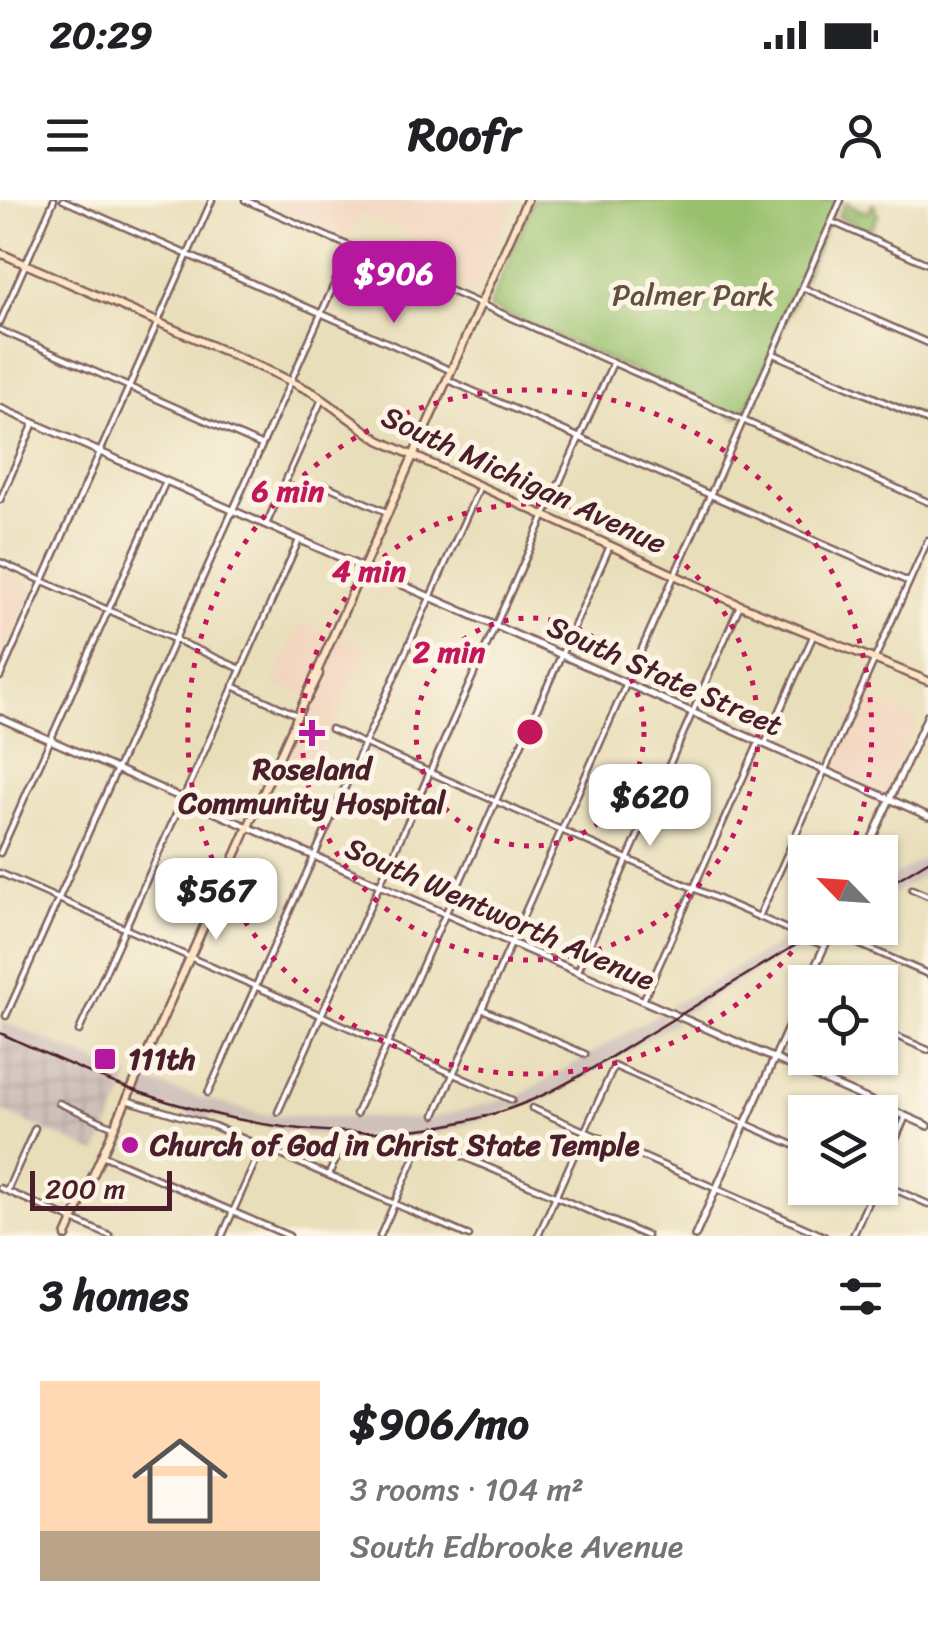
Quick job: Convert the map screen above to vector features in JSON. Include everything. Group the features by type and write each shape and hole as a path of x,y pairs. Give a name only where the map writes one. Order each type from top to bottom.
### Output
{"main road":[{"path":"66,1236 298,716 315,686 528,200"},
{"name":"South Michigan Avenue","path":"0,253 290,382 322,399 379,440 740,605 928,681"}],"street":[{"path":"0,322 54,200"},
{"path":"64,200 452,370"},
{"path":"0,677 212,200"},
{"path":"245,200 928,502"},
{"path":"434,1115 842,200"},
{"path":"832,222 928,264"},
{"path":"6,1016 351,247"},
{"path":"803,288 928,342"},
{"path":"0,330 262,446"},
{"path":"774,354 928,421"},
{"path":"278,1112 612,364"},
{"path":"448,380 909,582"},
{"path":"266,525 322,399"},
{"name":"South State Street","path":"0,408 928,816"},
{"path":"0,500 34,423"},
{"path":"0,853 166,481"},
{"path":"324,485 389,513"},
{"path":"208,1093 480,486"},
{"path":"78,1031 299,540"},
{"path":"759,917 928,540"},
{"path":"356,1114 610,546"},
{"path":"0,562 240,669"},
{"path":"577,972 740,605"},
{"path":"643,1001 814,634"},
{"path":"233,686 298,716"},
{"path":"874,835 928,715"},
{"name":"South Wentworth Avenue","path":"0,718 928,1126"},
{"path":"331,729 788,930"},
{"path":"0,873 512,1100"},
{"path":"912,889 928,896"},
{"path":"865,945 928,974"},
{"path":"816,965 824,946"},
{"path":"482,1009 585,1054"},
{"path":"696,1236 788,1028"},
{"path":"898,1038 928,1050"},
{"path":"538,1236 614,1066 788,1143"},
{"path":"126,1100 192,1118 468,1236"},
{"path":"58,1103 114,1127"},
{"path":"532,1108 824,1236"},
{"path":"898,1134 906,1116"},
{"path":"7,1191 35,1128"},
{"path":"380,1236 424,1138 647,1236"},
{"path":"328,1175 344,1142"},
{"path":"222,1236 262,1146"},
{"path":"102,1154 288,1236"},
{"path":"0,1188 110,1236"},
{"path":"898,1191 928,1204"},
{"path":"853,1236 867,1205"}],"shaded area":[{"path":"264,200 515,200 474,293 400,261 411,235 362,213 350,238"},
{"path":"0,570 34,585 0,662"},
{"name":"Roseland Community Hospital","path":"301,623 367,649 308,781 278,767 310,698 274,683"},
{"path":"864,695 918,719 885,792 831,768"},
{"path":"928,855 928,873 898,891 898,874"},
{"path":"788,938 788,945 800,945 684,1014 669,1007"},
{"path":"660,1013 677,1021 553,1096 435,1134 300,1133 209,1116 207,1120 132,1097 140,1080 263,1115 427,1119 519,1096"},
{"path":"0,1020 131,1077 124,1093 0,1038"},
{"path":"0,1038 124,1093 97,1153 0,1110"}],"green space":[{"name":"Palmer Park","path":"533,200 838,200 745,412 737,417 489,307"},
{"path":"845,203 868,213 873,204 878,215 870,231 838,217"}],"railway":[{"path":"898,879 928,861"},
{"path":"0,1033 116,1084 227,1117 327,1131 427,1128 475,1119 556,1088 796,945"}],"place":[{"name":"Roseland Community Hospital","path":"312,733"},
{"name":"111th","path":"105,1059"},
{"name":"Church of God in Christ State Temple","path":"130,1145"}]}
